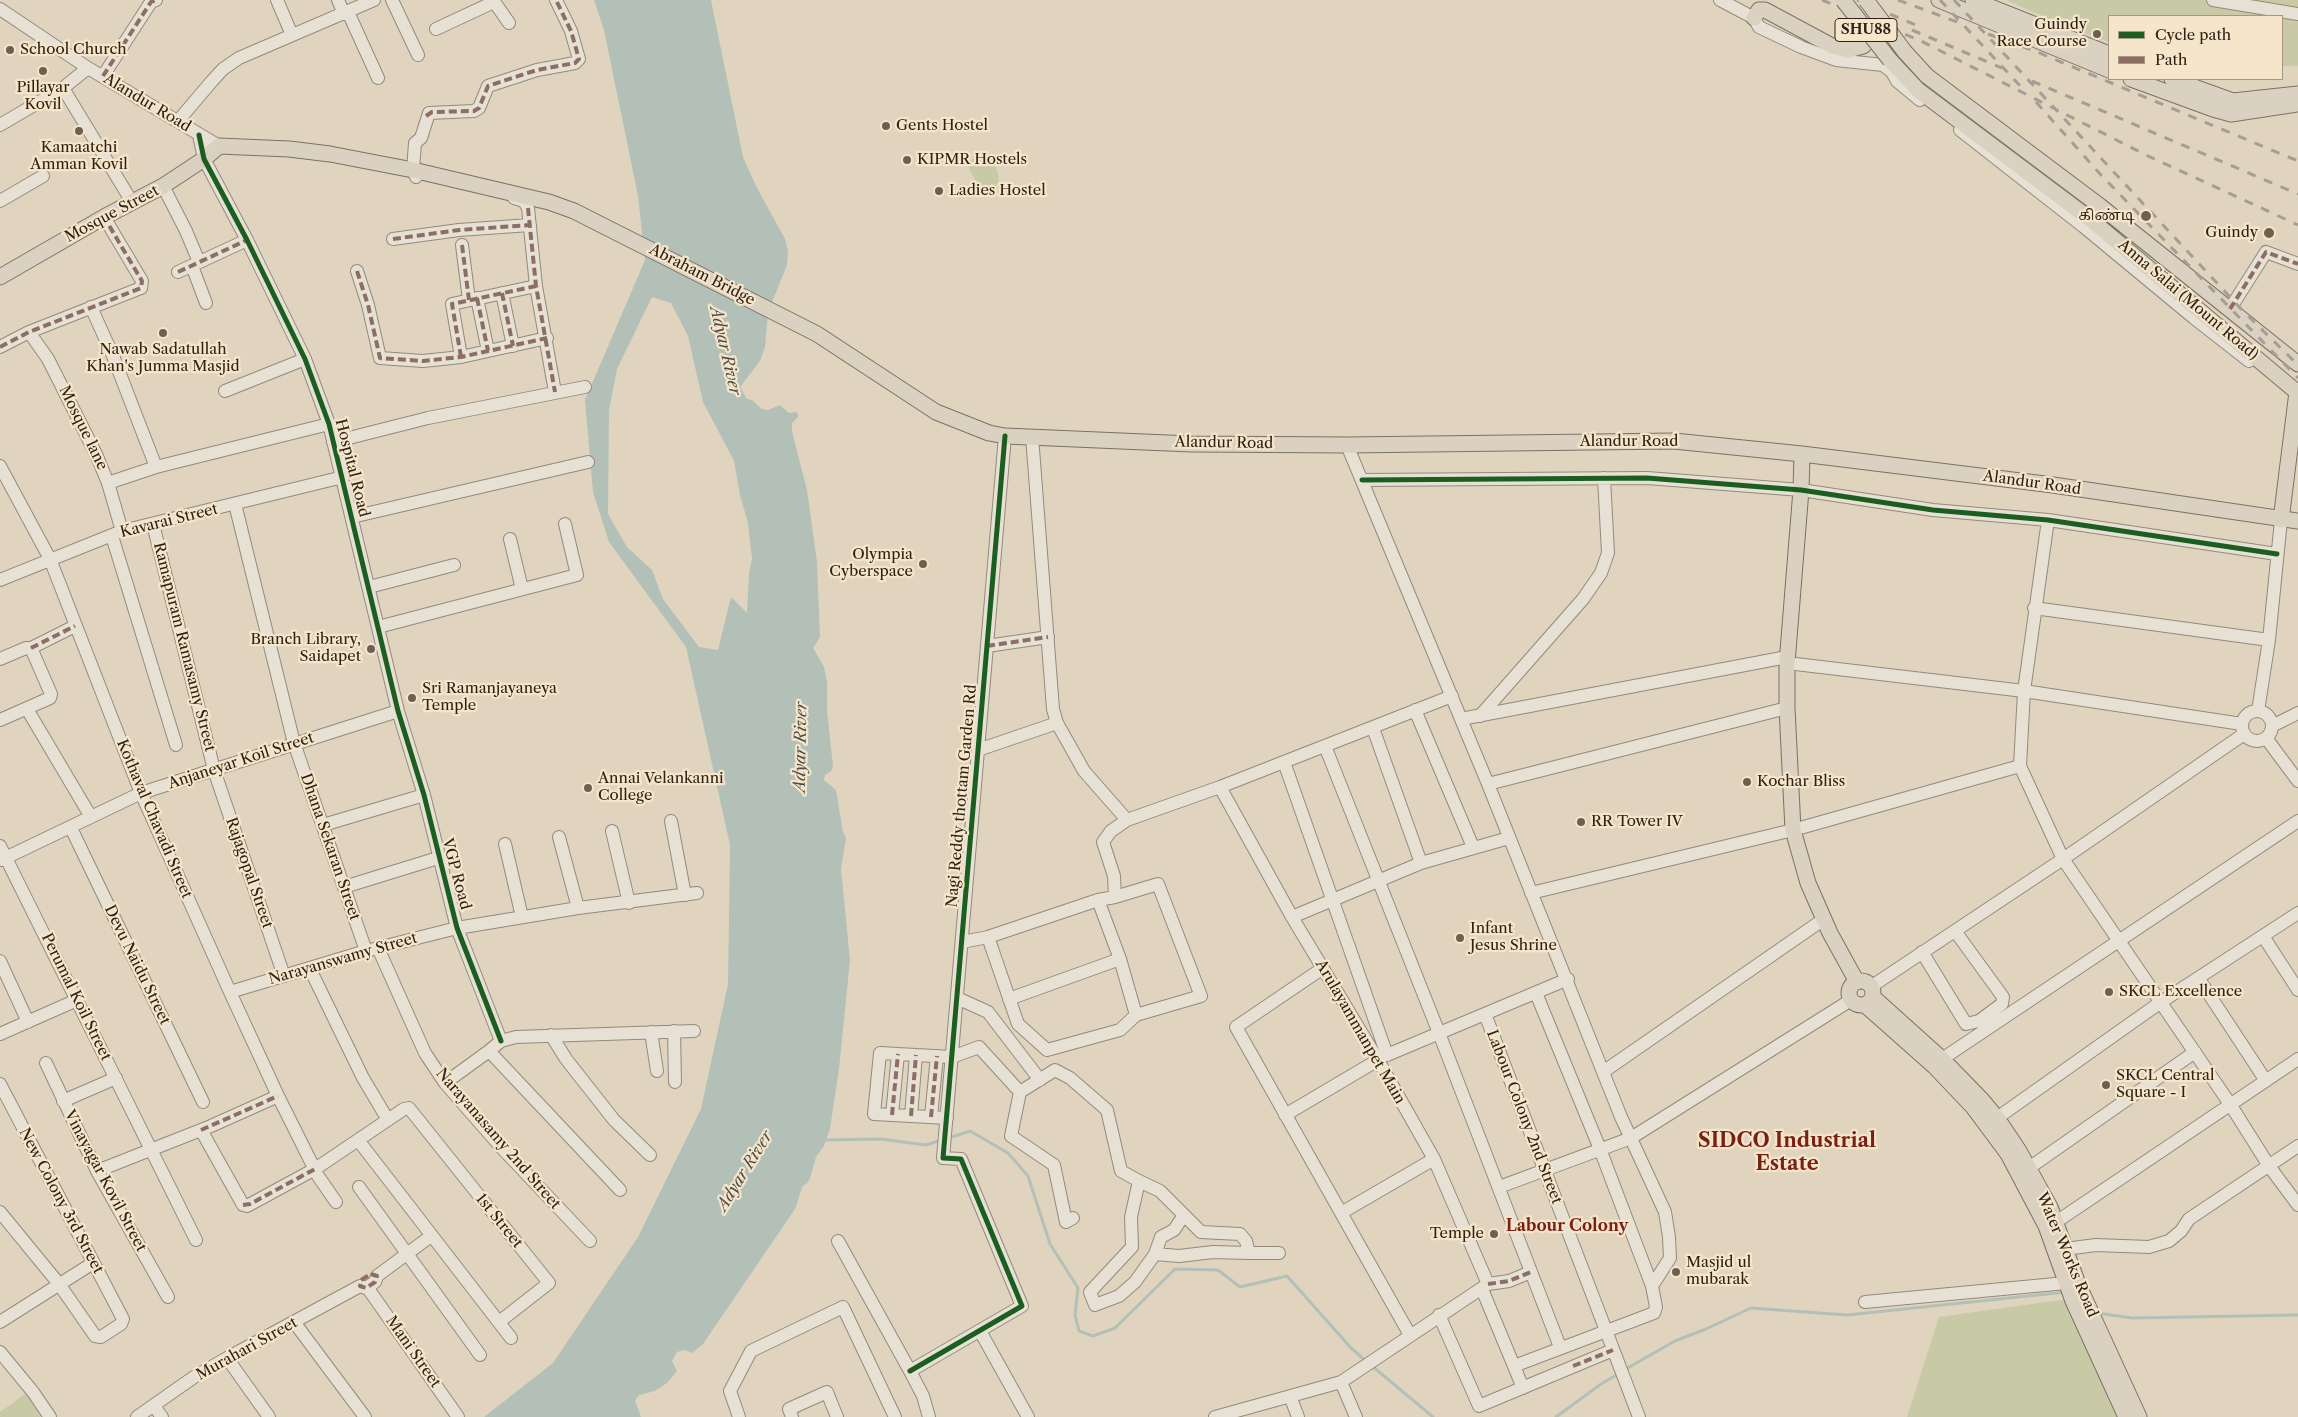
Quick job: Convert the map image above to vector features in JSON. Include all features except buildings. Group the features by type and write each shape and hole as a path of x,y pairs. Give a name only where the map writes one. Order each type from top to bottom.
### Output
{"main road":[{"name":"SHU88","path":"1843,0 1872,38"},
{"name":"Anna Salai (Mount Road)","path":"1866,0 1905,52 1927,76 2100,206 2298,364"},
{"path":"1939,0 2108,70"},
{"path":"1973,0 2108,54"},
{"path":"1754,18 1758,10 1765,10 1832,46 1848,50 1863,46 1872,38"},
{"name":"Anna Salai (Mount Road)","path":"1872,38 1918,90 2090,219 2298,392"},
{"path":"2064,53 2068,38"},
{"path":"2135,80 2213,110 2231,114 2298,104"},
{"path":"2175,80 2233,101 2298,94"},
{"name":"Alandur Road","path":"220,146 289,149 330,154 420,172"},
{"name":"Mosque Street","path":"0,277 104,217 164,186 220,146"},
{"name":"Abraham Bridge","path":"420,172 549,202 585,215 817,334 915,400 957,422"},
{"path":"2281,520 2298,392"},
{"name":"Alandur Road","path":"957,422 989,433 1006,436 1191,444 1347,445 1674,441 1802,454 2053,485 2298,521"},
{"path":"1802,454 1801,490 1787,660 1787,708 1794,830 1808,883 1824,919 1863,994"},
{"name":"Water Works Road","path":"1863,994 1942,1059 1977,1103 2017,1168 2046,1226 2060,1249"},
{"name":"Water Works Road","path":"1863,994 1935,1067 1997,1118 2029,1168 2056,1222 2060,1249 2074,1290 2126,1417"},
{"name":"Water Works Road","path":"2074,1290 2139,1417"}],"street":[{"path":"103,76 151,2 156,0"},
{"path":"277,0 292,35"},
{"path":"338,0 378,78"},
{"path":"178,121 224,69 239,58 374,0"},
{"path":"392,0 418,55"},
{"path":"555,392 547,338 536,286 528,208 524,201 416,177 420,172 415,144 421,138 429,113 474,111 479,108 488,86 537,70 575,62 580,59 571,31 556,0"},
{"path":"1720,0 1754,18 1759,27 1802,48 1836,60 1883,65 1892,72 1897,81 2084,227 2194,318 2267,375 2298,392"},
{"path":"2213,0 2298,14"},
{"path":"436,29 494,1 509,23"},
{"name":"Alandur Road","path":"0,9 88,68 220,146"},
{"path":"0,125 62,88 88,68"},
{"path":"62,88 132,202"},
{"name":"Hospital Road","path":"199,135 204,159 247,240 305,359 329,424 398,711"},
{"path":"0,201 42,176"},
{"path":"164,186 199,262"},
{"path":"0,347 29,332 141,288 142,281 104,217"},
{"path":"393,239 459,230 530,225"},
{"path":"178,272 247,240"},
{"path":"462,245 473,299 488,351"},
{"path":"2230,309 2266,252 2298,264"},
{"path":"199,262 192,266 206,303"},
{"path":"357,271 368,305 380,358 423,361 461,357 547,338"},
{"path":"461,357 452,304 536,286"},
{"path":"502,293 513,346"},
{"path":"91,307 113,356 156,467"},
{"name":"Mosque lane","path":"29,332 48,359 69,398 108,483 117,534 176,745"},
{"path":"225,391 305,359"},
{"path":"333,442 428,418 584,387"},
{"path":"108,483 156,467 329,424"},
{"name":"Nagi Reddy thottam Garden Rd","path":"980,1331 1022,1306 961,1159 943,1158 1006,436"},
{"path":"1032,436 1053,709 1057,723 1084,771 1127,820"},
{"path":"1347,445 1568,979 1630,1138 1665,1212 1670,1258 1652,1286"},
{"path":"352,517 588,462"},
{"name":"Kothaval Chavadi Street","path":"0,466 50,559 74,626 142,793 230,992 278,1096 315,1169 336,1202"},
{"name":"Kavarai Street","path":"0,580 117,534 343,477"},
{"path":"1480,716 1583,598 1601,573 1608,553 1604,478"},
{"path":"1362,480 1647,478 1801,490 1933,510 2048,520 2277,554"},
{"name":"Dhana Sekaran Street","path":"235,504 294,743 344,887 372,950"},
{"path":"2048,520 2034,608 2024,691 2020,766 2063,859 2230,1104 2269,1166 2298,1205"},
{"path":"2258,711 2270,640 2281,520"},
{"name":"Ramapuram Ramasamy Street","path":"153,524 214,770"},
{"path":"378,627 578,575 565,524"},
{"path":"510,539 522,589"},
{"path":"369,588 454,565"},
{"path":"2034,608 2270,640"},
{"path":"0,659 26,648 31,648 74,626"},
{"path":"987,646 1048,637"},
{"path":"1,718 47,700 51,694 31,648"},
{"path":"1461,719 1787,660 2024,691 2243,729 2252,740 2266,738"},
{"path":"1115,896 1114,876 1103,842 1111,831 1127,820 1220,787 1452,696"},
{"path":"1488,784 1787,708"},
{"path":"27,709 91,817"},
{"path":"1415,710 1473,847"},
{"name":"Anjaneyar Koil Street","path":"3,859 142,793 398,711"},
{"name":"VGP Road","path":"398,711 424,794 438,858 457,928 501,1041"},
{"path":"1499,1187 1630,1138 1863,994 1922,952 2063,859 2243,729 2247,715 2258,711 2269,717 2272,726"},
{"path":"2266,738 2272,726 2298,714"},
{"path":"978,750 1057,723"},
{"path":"1373,728 1421,863"},
{"path":"2266,738 2298,781"},
{"path":"1325,746 1379,879 1560,1347"},
{"path":"1284,762 1332,899 1382,1057"},
{"path":"1531,893 1794,830 2020,766"},
{"name":"Rajagopal Street","path":"214,770 284,976"},
{"name":"Arulayammanpet Main","path":"1220,787 1292,917 1323,968 1382,1057 1434,1159 1485,1286 1523,1388"},
{"path":"323,825 424,794"},
{"name":"Narayanswamy Street","path":"230,992 372,950 457,928 578,908 691,894 672,820"},
{"path":"1942,1059 2298,821"},
{"name":"Devu Naidu Street","path":"71,828 203,1102"},
{"path":"612,831 629,903"},
{"path":"559,837 578,908"},
{"path":"1292,917 1421,863 1509,838"},
{"path":"505,844 522,917"},
{"name":"Perumal Koil Street","path":"0,846 3,859 77,1000 196,1240"},
{"path":"344,887 438,858"},
{"path":"962,942 988,937 1098,900 1158,884 1201,996 1136,1014 1120,1030 1048,1050 1018,1024 988,937"},
{"path":"1098,900 1120,959 1136,1014"},
{"path":"1997,1118 2161,1002 2298,913"},
{"path":"1604,1072 1824,919"},
{"path":"1922,952 1966,1024 1979,1021 2002,1004 2003,997 1955,931"},
{"path":"2263,936 2298,990"},
{"name":"Narayanasamy 2nd Street","path":"372,950 424,1053 445,1083 500,1146 590,1241"},
{"path":"1009,999 1120,959"},
{"path":"0,962 28,1022"},
{"path":"1323,968 1236,1027 1410,1335"},
{"path":"201,1130 244,1206 315,1169 388,1120 363,1078 310,969"},
{"path":"2199,978 2266,1080"},
{"path":"1285,1115 1382,1057 1568,979"},
{"path":"1514,1366 1654,1313 1656,1307 1652,1286 1600,1149 1536,992"},
{"path":"957,998 988,1012 1040,1080"},
{"path":"0,1034 77,1000"},
{"name":"Labour Colony 2nd Street","path":"1485,1014 1606,1331 1635,1416"},
{"path":"674,1031 675,1082"},
{"path":"445,1083 501,1041 551,1035 694,1031"},
{"path":"651,1032 657,1071"},
{"path":"551,1035 578,1074 614,1120 650,1155"},
{"path":"946,1118 874,1114 880,1053 952,1057 979,1046 1020,1092"},
{"path":"490,1051 620,1190"},
{"path":"2029,1168 2195,1052"},
{"path":"892,1115 898,1054"},
{"path":"911,1116 916,1055"},
{"path":"931,1117 937,1056"},
{"path":"2056,1222 2298,1059"},
{"name":"Vinayagar Kovil Street","path":"46,1063 97,1171 168,1297"},
{"path":"1073,1218 1066,1222 1054,1165 1010,1136 1020,1092 1055,1070 1070,1078 1107,1110 1121,1171 1160,1192 1201,1232 1240,1234 1246,1240 1249,1253"},
{"path":"63,1101 116,1078"},
{"name":"New Colony 3rd Street","path":"0,1084 123,1318 121,1324 101,1337 95,1336 59,1284"},
{"path":"97,1171 201,1130 278,1096"},
{"name":"1st Street","path":"388,1120 404,1109 409,1108 554,1279 499,1322"},
{"path":"358,1140 511,1338"},
{"path":"2060,1249 2096,1245 2149,1247 2169,1241 2181,1231 2189,1219 2298,1146"},
{"path":"1341,1213 1434,1159"},
{"path":"1139,1180 1131,1216 1132,1247 1090,1292 1096,1305 1119,1296 1136,1282 1152,1258 1161,1236 1174,1230 1184,1214"},
{"path":"359,1187 406,1255 480,1355"},
{"path":"0,1212 59,1284"},
{"path":"406,1255 431,1236"},
{"path":"838,1241 923,1396 929,1417"},
{"path":"1132,1247 1152,1258 1213,1252 1279,1253"},
{"name":"Murahari Street","path":"137,1417 227,1358 364,1287 361,1280 371,1274 377,1276 406,1255"},
{"path":"0,1322 93,1263"},
{"path":"1215,1417 1341,1382 1485,1286 1509,1281 1531,1272"},
{"name":"Mani Street","path":"364,1287 458,1417"},
{"path":"1865,1302 2074,1290"},
{"path":"739,1417 730,1391 751,1351 843,1307 894,1417"},
{"path":"1439,1315 1479,1406 1613,1350"},
{"path":"294,1322 365,1417"},
{"path":"910,1371 980,1331 1028,1417"},
{"path":"0,1352 50,1417"},
{"path":"227,1358 269,1417"},
{"path":"1341,1382 1356,1417"},
{"path":"792,1417 789,1409 827,1392 837,1417"},
{"path":"1290,1396 1298,1417"},
{"path":"154,1406 162,1417"}],"green space":[{"name":"Guindy Race Course","path":"2006,0 2298,0 2298,66 2283,66 2283,15 2108,15 2108,42 2062,25"},
{"path":"989,152 998,173 999,182 994,189 989,191 977,184 966,162"},
{"path":"2067,1299 2118,1417 1907,1417 1939,1317"},
{"path":"28,1392 41,1417 0,1417 0,1412"}],"water":[{"name":"Adyar River","path":"594,0 711,0 743,157 756,186 785,239 788,252 787,265 768,312 765,347 760,361 740,387 747,399 752,400 762,409 768,410 780,405 789,413 796,412 798,414 798,417 792,423 792,431 807,490 817,562 820,637 813,648 824,667 827,682 827,711 833,766 832,770 825,775 824,780 836,790 843,832 846,838 841,869 850,960 839,1069 830,1129 824,1146 816,1157 810,1178 802,1187 796,1207 703,1344 692,1353 685,1350 677,1352 672,1361 677,1371 667,1383 655,1391 639,1395 635,1400 641,1417 484,1417 553,1363 638,1237 701,1109 728,984 730,845 686,647 609,542 593,492 585,400 645,260 638,196 604,30","holes":["652,297 671,303 688,336 703,402 734,461 740,495 748,523 752,559 749,574 747,613 731,597 718,650 699,647 663,599 652,570 627,547 608,514 609,411 617,369"]}],"waterway":[{"path":"949,1138 970,1131 1008,1153 1028,1176 1050,1244 1078,1288 1075,1315 1079,1331 1093,1336 1115,1328 1175,1269 1218,1270 1240,1287 1287,1276 1351,1348 1366,1361"},
{"path":"823,1140 881,1139 926,1145 941,1140"},
{"path":"1624,1370 1675,1341 1751,1308 1847,1315 2066,1292"},
{"path":"2097,1313 2132,1318 2298,1315"},
{"path":"1372,1366 1433,1417"},
{"path":"1556,1417 1618,1374"}],"railway":[{"path":"1822,0 1921,41 2146,155 2298,225"},
{"path":"1857,0 1923,28"},
{"path":"1898,0 1960,23"},
{"path":"1940,0 2024,90"},
{"path":"1954,0 2242,310 2298,365"},
{"path":"1912,30 2002,68"},
{"path":"1988,34 2037,52 2298,161"},
{"path":"2032,81 2298,194"},
{"path":"2036,102 2101,175 2298,378"}],"marked path":[{"path":"103,76 151,2 156,0"},
{"path":"426,116 432,112 474,111 479,108 488,86 537,70 575,63 579,59 571,31 556,0"},
{"path":"528,208 536,286 555,392"},
{"path":"0,347 29,332 141,288 142,281 104,217"},
{"path":"393,239 459,230 530,225"},
{"path":"178,272 247,240"},
{"path":"462,245 469,300"},
{"path":"2230,309 2266,252 2298,264"},
{"path":"357,271 368,305 380,358 423,361 461,357 547,338"},
{"path":"461,357 452,304 536,286"},
{"path":"502,293 513,346"},
{"path":"477,298 488,351"},
{"path":"31,648 75,626"},
{"path":"987,646 1048,637"},
{"path":"892,1115 898,1054"},
{"path":"911,1116 916,1055"},
{"path":"931,1117 937,1056"},
{"path":"201,1130 278,1096"},
{"path":"243,1205 250,1204 315,1169"},
{"path":"1488,1284 1509,1281 1531,1272"},
{"path":"371,1274 377,1276 375,1282 366,1288 360,1286 361,1280 371,1274"},
{"path":"1573,1366 1613,1350"}],"cycle path":[{"path":"199,135 204,159 247,240 305,359 329,424 398,711 424,795 457,928 501,1041"},
{"path":"910,1371 1022,1306 961,1159 943,1158 1005,436"},
{"path":"1362,480 1647,478 1801,490 1933,510 2048,520 2277,554"}],"place":[{"name":"Guindy Race Course","path":"2097,34"},
{"name":"School Church","path":"10,50"},
{"name":"Pillayar Kovil","path":"43,71"},
{"name":"Gents Hostel","path":"886,126"},
{"name":"Kamaatchi Amman Kovil","path":"79,131"},
{"name":"KIPMR Hostels","path":"907,160"},
{"name":"Ladies Hostel","path":"939,191"},
{"name":"கிண்டி","path":"2146,216"},
{"name":"Guindy","path":"2269,233"},
{"name":"Nawab Sadatullah Khan's Jumma Masjid","path":"163,333"},
{"name":"Olympia Cyberspace","path":"923,564"},
{"name":"Branch Library, Saidapet","path":"371,649"},
{"name":"Sri Ramanjayaneya Temple","path":"412,698"},
{"name":"Kochar Bliss","path":"1747,782"},
{"name":"Annai Velankanni College","path":"588,788"},
{"name":"RR Tower IV","path":"1581,822"},
{"name":"Infant Jesus Shrine","path":"1460,938"},
{"name":"SKCL Excellence","path":"2109,992"},
{"name":"SKCL Central Square - I","path":"2106,1085"},
{"name":"Temple","path":"1494,1234"},
{"name":"Masjid ul mubarak","path":"1676,1272"}],"district":[{"name":"SIDCO Industrial Estate","path":"1787,1152"},
{"name":"Labour Colony","path":"1567,1226"}]}
